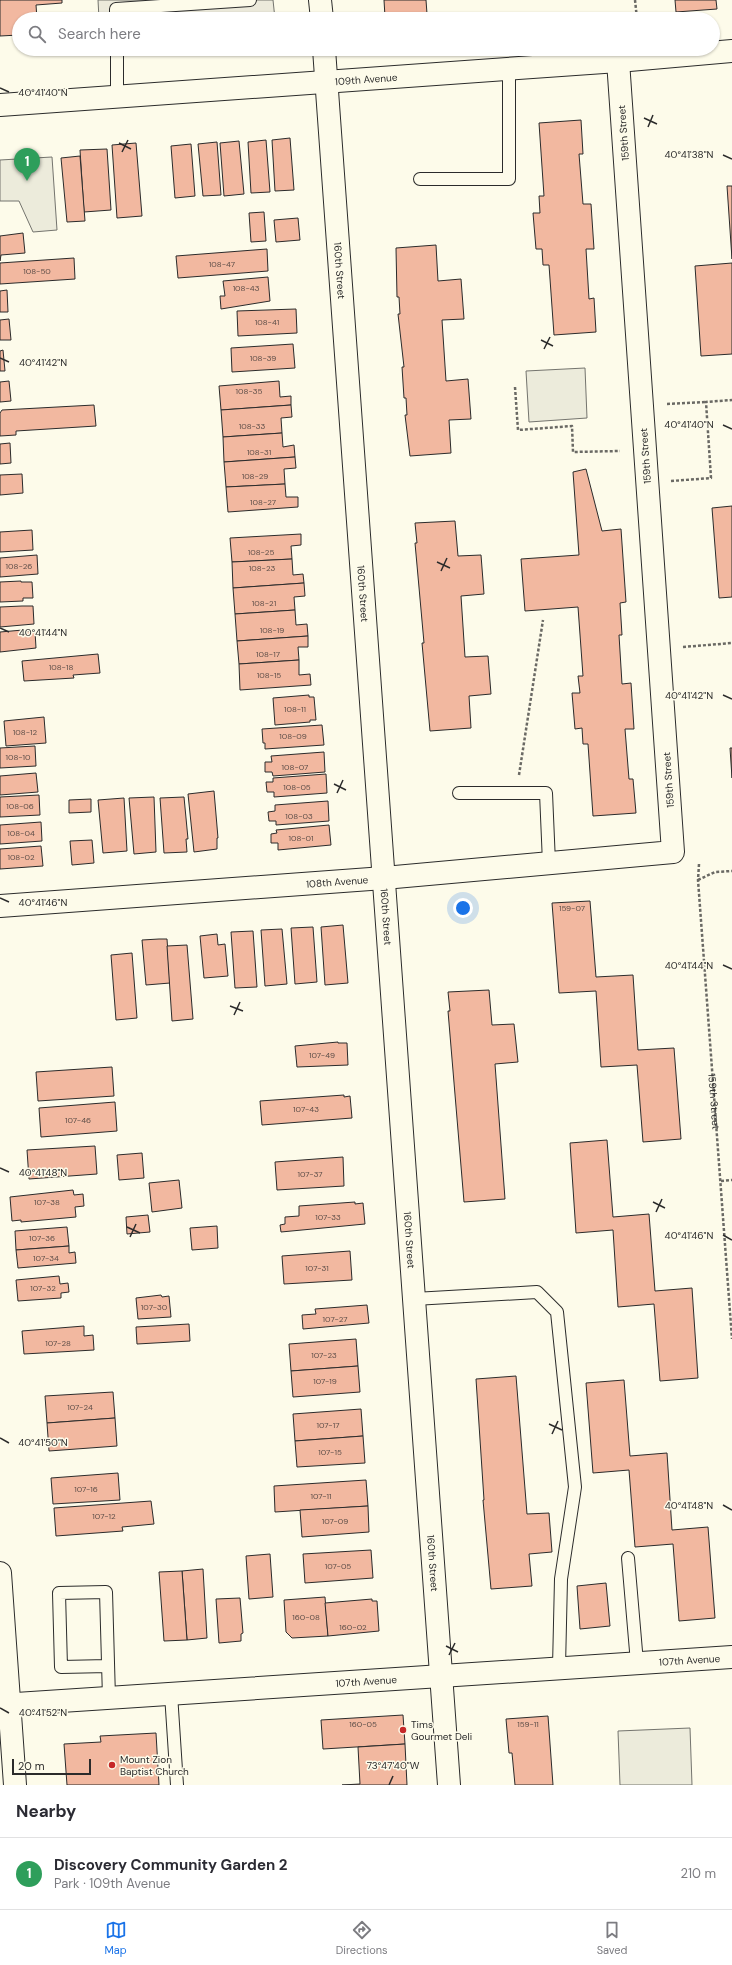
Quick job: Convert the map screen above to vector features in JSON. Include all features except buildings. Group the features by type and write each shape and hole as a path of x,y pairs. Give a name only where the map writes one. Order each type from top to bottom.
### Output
{"street":[{"path":"320,0 321,12"},
{"name":"109th Avenue","path":"720,52 732,51"},
{"name":"160th Street","path":"325,56 449,1785"},
{"name":"109th Avenue","path":"0,105 675,56"},
{"name":"159th Street","path":"618,61 673,852"},
{"name":"108th Avenue","path":"0,906 384,878 673,852"},
{"path":"0,1573 5,1705 15,1785"},
{"name":"107th Avenue","path":"5,1705 559,1667 732,1657"}],"lane":[{"path":"116,12 116,9 250,0"},
{"path":"117,56 117,96"},
{"path":"420,179 509,179 509,68"},
{"path":"458,794 546,793 549,863"},
{"path":"414,1299 537,1292 556,1312 575,1487 561,1579 559,1667"},
{"path":"628,1558 637,1663"},
{"path":"108,1666 61,1668 59,1593 106,1592 108,1666 108,1698"},
{"path":"171,1694 177,1785"}],"path":[{"path":"635,0 636,12"},
{"path":"515,387 518,430 572,426 573,452 621,451"},
{"path":"665,404 732,400"},
{"path":"670,481 711,478 706,402"},
{"path":"516,793 542,620"},
{"path":"682,647 732,642"},
{"name":"159th Street","path":"699,864 698,880 732,1339"},
{"path":"698,880 715,872 732,871"},
{"path":"720,1181 732,1180"}],"shaded area":[{"path":"98,0 273,0 274,12 99,12"},
{"path":"52,157 57,230 33,232 19,201 0,201 0,160"},
{"path":"585,368 587,418 529,422 526,371"},
{"path":"690,1728 692,1785 620,1785 618,1731"}],"place":[{"name":"Discovery Community Garden 2","path":"27,181"},
{"name":"Tims Gourmet Deli","path":"403,1730"},
{"name":"Mount Zion Baptist Church","path":"112,1765"}]}
